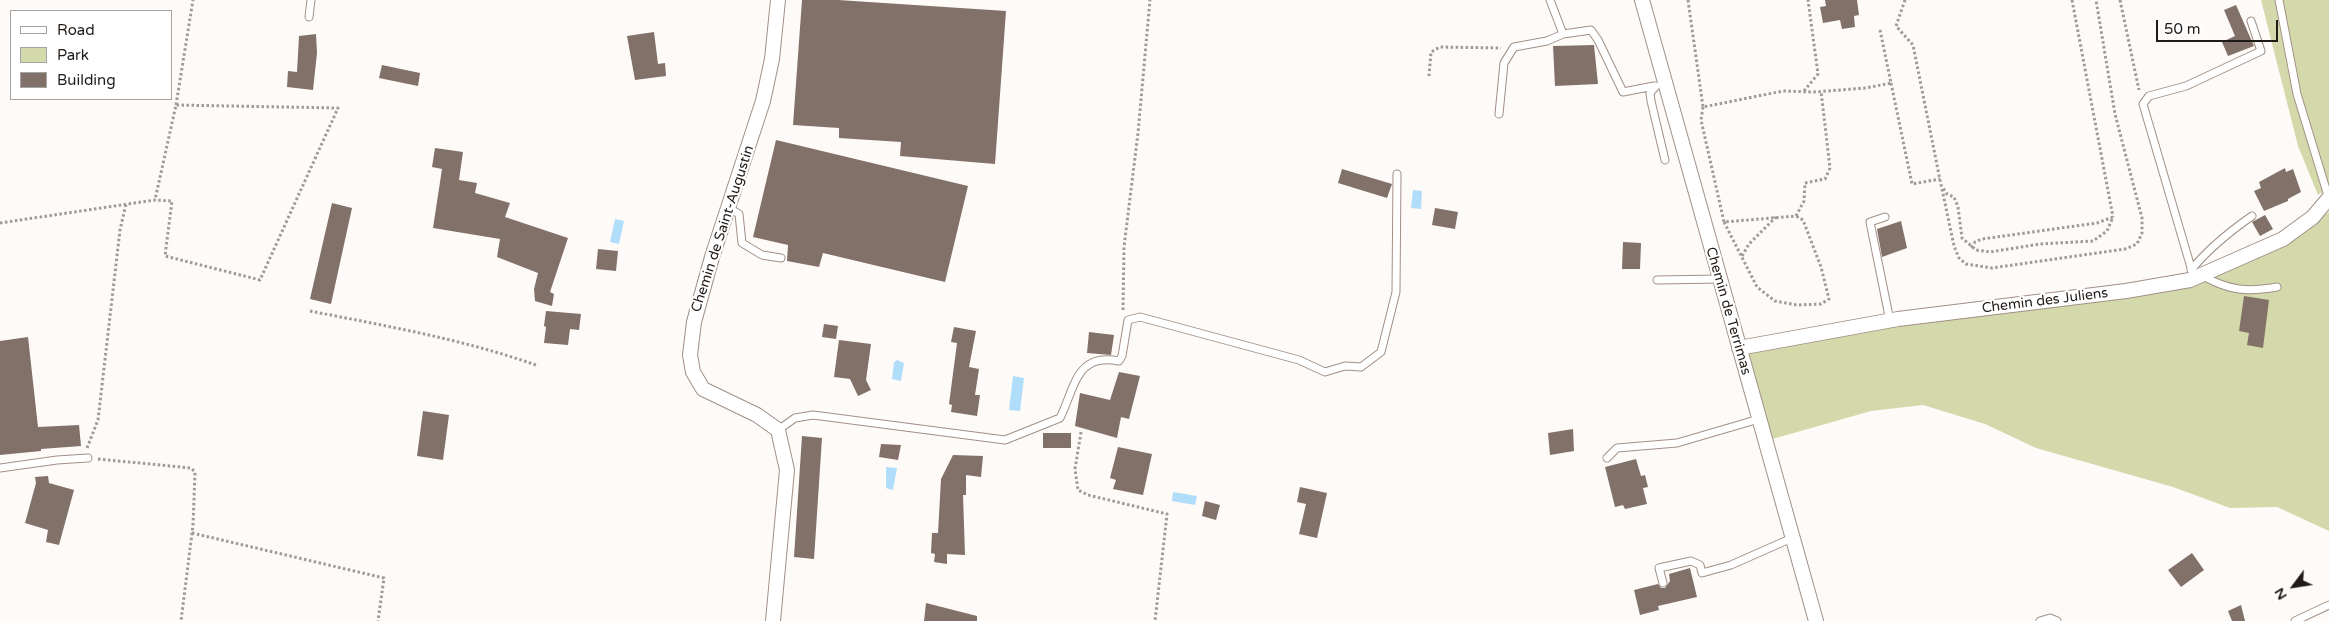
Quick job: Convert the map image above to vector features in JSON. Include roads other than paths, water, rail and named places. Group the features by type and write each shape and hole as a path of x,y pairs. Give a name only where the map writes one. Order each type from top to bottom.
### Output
{"street":[{"name":"Chemin de Saint-Augustin","path":"778,0 772,59 763,101 712,257 694,322 690,355 692,372 703,389 757,415 778,430"},
{"name":"Chemin de Terrimas","path":"1642,0 1660,85 1720,279 1816,621"},
{"name":"Chemin des Juliens","path":"1739,348 1890,321 2126,292 2196,274 2283,239 2313,217 2329,199"},
{"path":"773,621 787,470 778,430"}],"lane":[{"path":"309,17 312,0"},
{"path":"1550,0 1563,34"},
{"path":"2279,0 2297,94 2329,199"},
{"path":"2196,274 2143,104 2149,96 2186,86 2261,51 2251,21"},
{"path":"1499,114 1504,64 1514,47 1547,41 1563,34 1590,30 1598,40 1623,92 1660,85"},
{"path":"1660,85 1650,93 1665,160"},
{"path":"778,430 795,418 813,416 1005,440 1060,418 1083,367 1095,360 1108,359 1119,361 1122,356 1128,320 1140,318 1159,321 1299,360 1325,372 1345,366 1361,366 1381,352 1396,292 1397,174"},
{"path":"729,208 739,214 742,242 762,255 782,258"},
{"path":"2196,274 2203,255 2228,232 2252,216"},
{"path":"1884,217 1870,222 1890,321"},
{"path":"2196,274 2230,287 2251,292 2278,287"},
{"path":"1657,280 1720,279"},
{"path":"1607,458 1617,448 1677,443 1759,419"},
{"path":"0,468 57,460 88,458"},
{"path":"1663,582 1659,568 1692,562 1700,565 1702,573 1731,565 1792,538"},
{"path":"2296,621 2329,605"},
{"path":"2040,621 2050,618 2057,621"}],"water":[{"path":"1413,190 1422,191 1421,209 1411,208"},
{"path":"615,219 624,221 619,244 610,242"},
{"path":"897,360 904,363 901,381 892,379 894,362"},
{"path":"1013,376 1024,378 1020,411 1009,410"},
{"path":"886,467 897,468 893,490 886,488"},
{"path":"1173,492 1197,496 1195,505 1172,501"}]}
